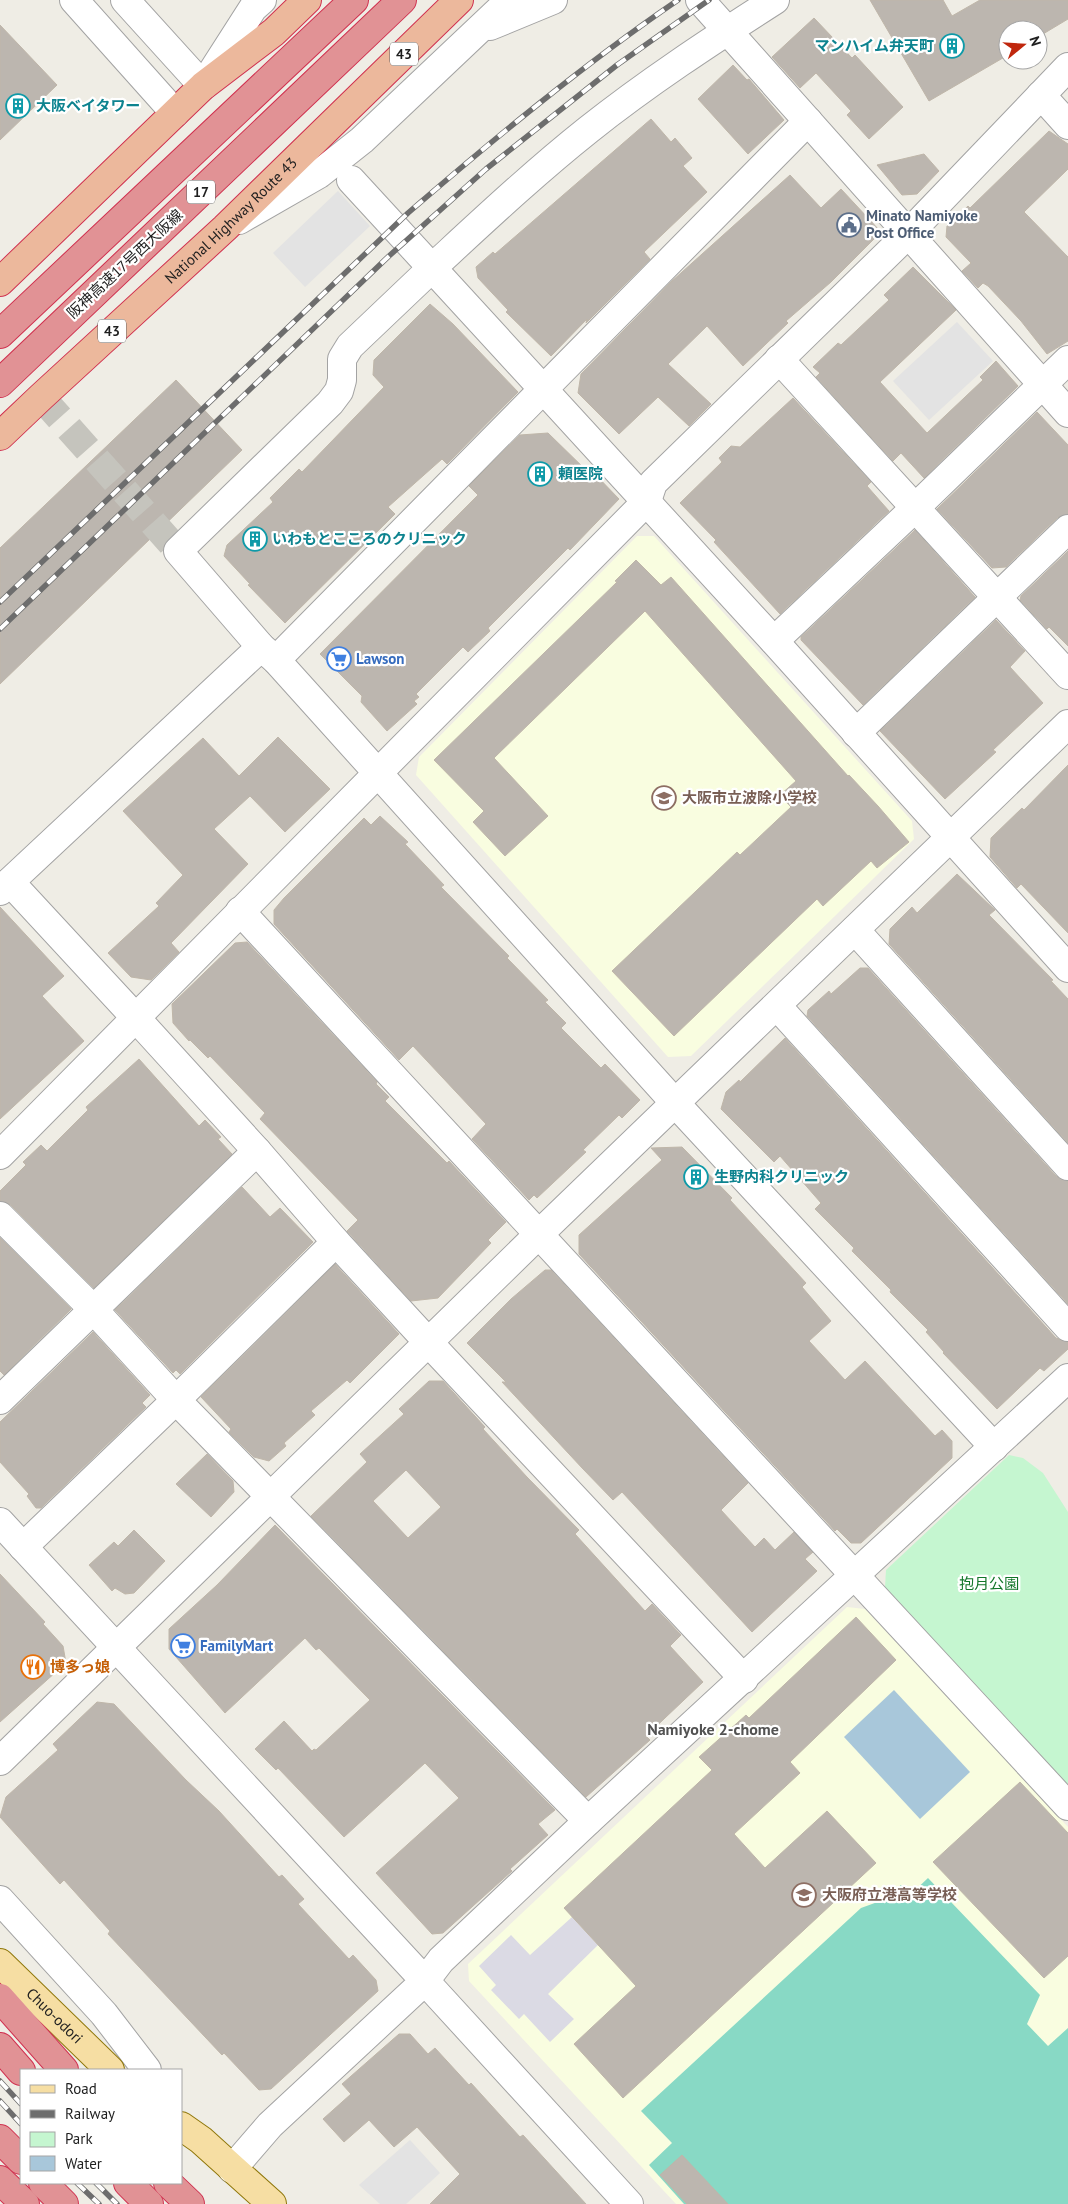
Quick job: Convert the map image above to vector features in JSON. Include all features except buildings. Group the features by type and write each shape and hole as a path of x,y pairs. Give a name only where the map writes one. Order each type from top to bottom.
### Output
{"highway":[{"path":"0,282 203,86 274,32 307,0"},
{"name":"17","path":"0,334 354,0"},
{"name":"阪神高速17号西大阪線","path":"0,383 402,0"},
{"name":"National Highway Route 43","path":"0,436 225,228 460,0"},
{"path":"0,1998 63,2069"},
{"path":"0,2048 20,2070"},
{"path":"0,2139 20,2159"},
{"path":"0,2180 25,2204"},
{"path":"44,2184 64,2204"},
{"path":"129,2184 149,2204"},
{"path":"169,2184 190,2204"}],"main road":[{"name":"Chuo-odori","path":"0,1963 109,2069"},
{"path":"191,2133 272,2204"}],"street":[{"path":"74,0 175,113"},
{"path":"125,0 203,86 253,8 262,0"},
{"path":"225,228 319,174 362,140 510,0"},
{"path":"479,30 553,0"},
{"path":"700,0 1068,413"},
{"path":"775,0 728,30 589,129 510,196 350,346 342,359 342,380 339,391 330,403 178,551 268,654 676,1104 994,1447"},
{"path":"0,1155 646,501 653,483 908,234 1068,67"},
{"path":"1040,95 1068,125"},
{"path":"744,1679 428,1343 135,1017 5,887 268,654 544,390 808,120"},
{"path":"351,180 774,641 950,838 1065,959"},
{"path":"779,358 1068,675"},
{"path":"774,641 1068,360"},
{"path":"856,733 1068,529"},
{"path":"0,1761 538,1235 778,1006 1068,724"},
{"path":"240,911 1068,1806"},
{"path":"855,930 1068,1166"},
{"path":"778,1006 1068,1327"},
{"path":"0,1400 257,1151"},
{"path":"0,1216 93,1309 176,1400 588,1821"},
{"path":"23,1547 336,1242"},
{"path":"232,2169 270,2125 425,1982 441,1960 588,1821 1068,1378"},
{"path":"0,1522 629,2204"},
{"path":"0,1900 104,2014 147,2069"},
{"path":"182,2116 191,2133"}],"shaded area":[{"path":"338,191 370,226 305,287 273,253"},
{"path":"957,322 993,361 929,420 893,381"},
{"name":"大阪市立波除小学校","path":"637,536 654,536 912,821 914,839 691,1056 668,1057 416,775 419,757"},
{"name":"大阪府立港高等学校","path":"847,1607 865,1609 1068,1827 1068,2204 676,2204 469,1981 468,1964"},
{"path":"572,1917 598,1945 548,1994 574,2019 550,2042 524,2014 519,2019 491,1990 496,1985 479,1966 511,1935 530,1955"},
{"path":"410,2140 440,2173 406,2204 380,2204 359,2185"}],"green space":[{"name":"抱月公園","path":"1009,1455 1023,1458 1043,1473 1068,1512 1068,1789 885,1587 886,1570"},
{"path":"928,1878 1040,1995 1027,2024 1048,2046 1068,2028 1068,2204 684,2204 649,2165 672,2143 641,2111 861,1908 883,1900 901,1885 909,1896"}],"water":[{"path":"894,1690 970,1772 920,1819 844,1737"}],"tunnel":[{"path":"41,397 178,551"}],"railway":[{"path":"0,602 408,213 540,103 608,50 678,0"},
{"path":"0,629 389,256 486,169 617,65 709,0"},
{"path":"0,2081 20,2103"},
{"path":"0,2101 20,2123"},
{"path":"78,2184 99,2204"},
{"path":"97,2184 117,2204"}],"place":[{"name":"マンハイム弁天町","path":"952,46"},
{"name":"大阪ベイタワー","path":"18,106"},
{"name":"Minato Namiyoke Post Office","path":"849,225"},
{"name":"頼医院","path":"540,474"},
{"name":"いわもとこころのクリニック","path":"255,539"},
{"name":"Lawson","path":"339,659"},
{"name":"大阪市立波除小学校","path":"664,798"},
{"name":"生野内科クリニック","path":"696,1177"},
{"name":"FamilyMart","path":"183,1646"},
{"name":"博多っ娘","path":"33,1667"},
{"name":"大阪府立港高等学校","path":"804,1895"}],"district":[{"name":"Namiyoke 2-chome","path":"713,1729"}]}
